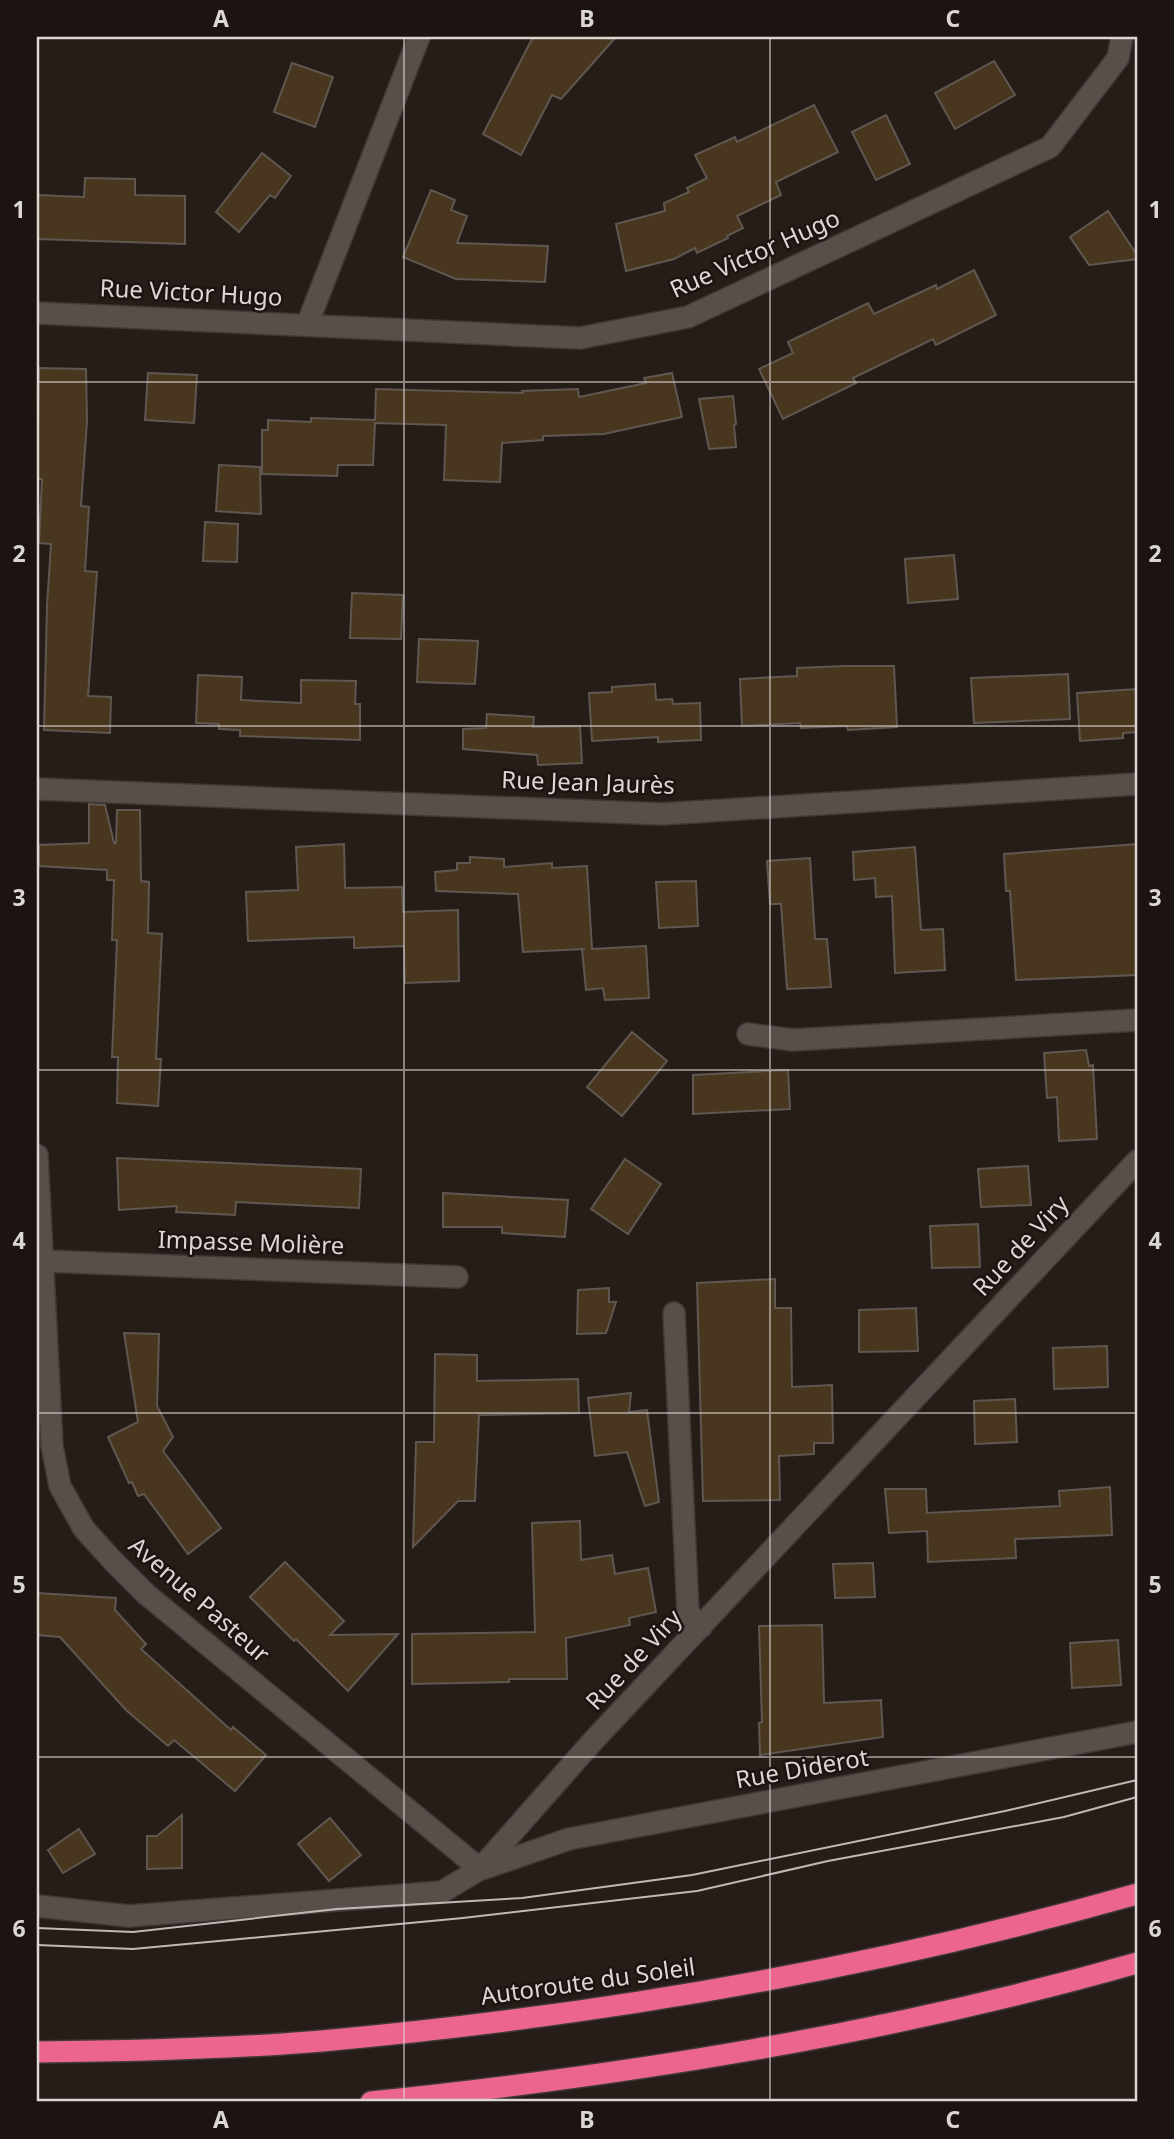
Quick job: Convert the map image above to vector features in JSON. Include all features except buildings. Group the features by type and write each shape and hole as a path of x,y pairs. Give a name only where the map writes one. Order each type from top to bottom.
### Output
{"highway":[{"name":"Autoroute du Soleil","path":"37,2052 171,2050 320,2041 475,2025 637,2003 798,1975 939,1946 1137,1894"},
{"path":"371,2102 657,2067 802,2041 953,2010 1137,1962"}],"street":[{"path":"307,325 419,37"},
{"name":"Rue Victor Hugo","path":"37,313 580,338 688,317 1050,148 1118,58 1122,37"},
{"name":"Rue Jean Jaurès","path":"37,789 662,814 1137,784"},
{"path":"748,1034 793,1040 1137,1020"},
{"name":"Avenue Pasteur","path":"37,1156 52,1446 60,1486 84,1529 146,1594 480,1869"},
{"name":"Rue de Viry","path":"37,1906 129,1916 442,1892 480,1869 593,1741 1137,1161"},
{"name":"Impasse Molière","path":"43,1261 457,1277"},
{"path":"674,1313 688,1613 701,1627"},
{"name":"Rue Diderot","path":"480,1869 569,1839 1137,1732"}],"tram line":[{"path":"37,1928 133,1932 337,1909 522,1898 692,1875 1005,1811 1137,1780"},
{"path":"37,1945 133,1949 463,1918 697,1891 828,1861 1064,1817 1137,1797"}]}
